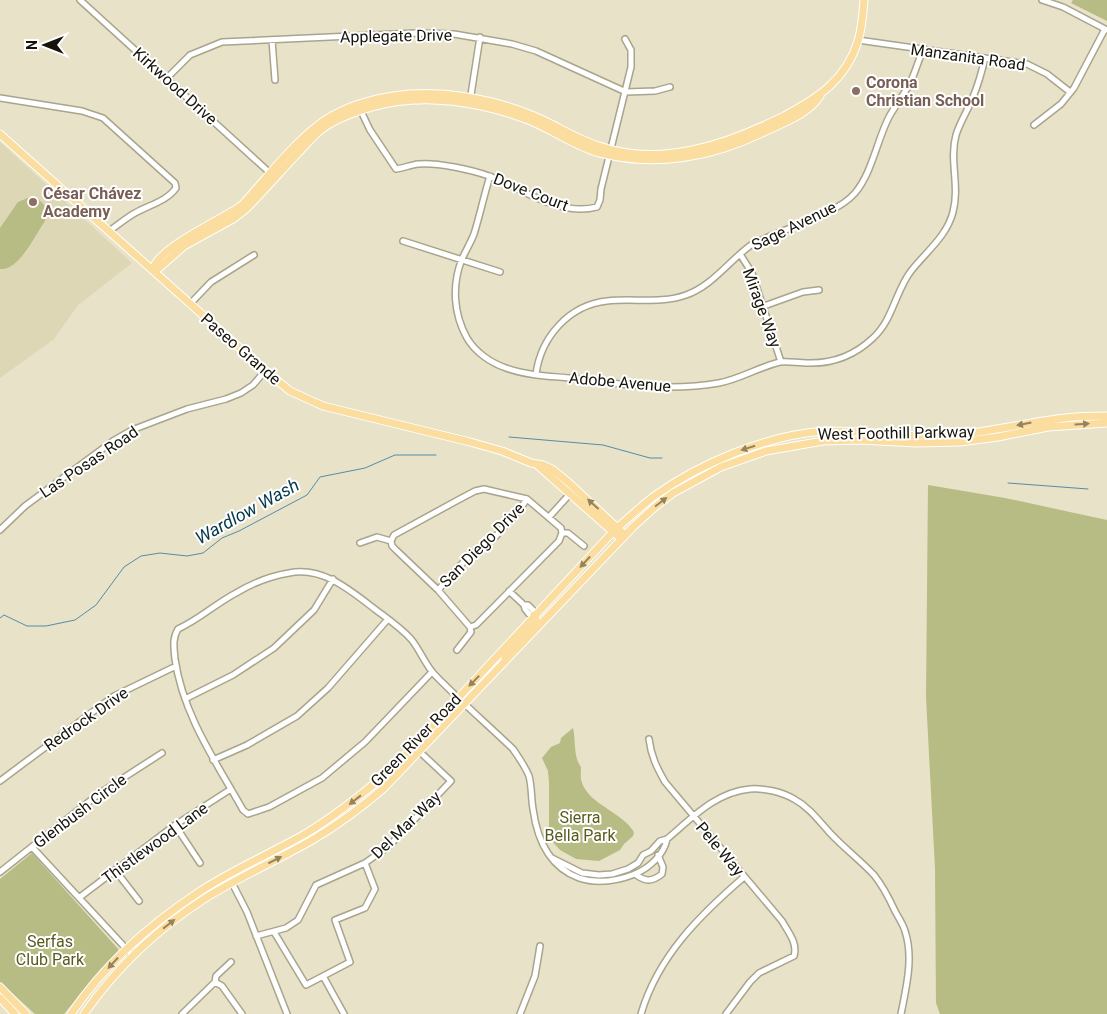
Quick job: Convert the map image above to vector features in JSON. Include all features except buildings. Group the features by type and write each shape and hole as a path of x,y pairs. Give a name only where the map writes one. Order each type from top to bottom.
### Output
{"main road":[{"path":"153,270 158,269 184,246 233,219 245,210 273,175 321,130 360,108 394,96 413,94 490,102 534,116 610,152 649,155 684,152 749,133 820,96 840,76 858,40 864,0"},
{"name":"Paseo Grande","path":"0,134 265,371 290,390 323,406 470,442 543,465 560,475 623,537"},
{"name":"West Foothill Parkway","path":"616,529 653,497 714,461 755,446 796,436 824,432 953,435 983,432 1065,418 1107,416"},
{"name":"West Foothill Parkway","path":"623,537 655,507 690,483 738,460 786,446 823,440 916,443 960,442 983,440 1048,427 1107,423"},
{"name":"Paseo Grande","path":"536,464 569,495 616,529"},
{"name":"Green River Road","path":"71,1014 126,949 175,909 200,891 307,833 348,805 393,768 616,529"},
{"name":"Green River Road","path":"84,1014 132,955 175,920 232,883 314,839 358,810 384,788 623,537"},
{"path":"499,669 512,648 536,623 534,616"},
{"path":"0,987 26,1014"},
{"path":"0,998 15,1014"}],"street":[{"name":"Kirkwood Drive","path":"80,0 273,175"},
{"path":"1034,125 1060,104 1070,92 1106,29 1063,7 1042,0"},
{"name":"Applegate Drive","path":"167,78 190,55 222,42 416,32 480,37 512,44 536,51 626,92"},
{"path":"470,101 480,37"},
{"name":"Dove Court","path":"360,108 370,130 396,169 420,164 458,168 490,176 553,204 566,208 586,210 597,207 626,92 631,67 631,50 625,39"},
{"path":"272,40 275,80"},
{"name":"Manzanita Road","path":"858,40 1027,64 1047,74 1070,92"},
{"name":"Sage Avenue","path":"536,374 541,355 549,337 557,326 576,312 585,307 606,301 666,300 687,295 708,282 753,244 811,219 837,206 855,194 864,180 889,117 910,84 923,50"},
{"name":"Adobe Avenue","path":"490,176 474,234 462,260 455,283 455,300 458,316 468,340 487,359 520,372 631,386 666,388 721,382 781,362 823,364 837,361 850,355 875,337 886,324 900,289 910,272 947,228 953,213 956,187 954,151 957,132 974,96 985,58"},
{"path":"626,92 655,91 670,87"},
{"path":"0,98 82,111 103,118 175,183 176,188 173,192 157,203 135,213 109,232"},
{"path":"403,241 500,272"},
{"name":"Mirage Way","path":"740,254 752,273 781,362"},
{"path":"190,304 211,282 254,255"},
{"path":"764,306 804,292 819,290"},
{"name":"Las Posas Road","path":"0,530 25,506 113,441 132,430 178,412 226,399 240,393 253,385 265,371"},
{"path":"457,650 471,632 470,627 438,590 392,546 391,540 394,535 475,491 491,490 527,499 560,528 562,533 559,541 476,625 470,627"},
{"path":"549,517 569,495"},
{"name":"San Diego Drive","path":"438,590 469,556 496,536 527,499"},
{"path":"562,533 568,533 584,546"},
{"path":"360,543 377,537 391,540"},
{"path":"432,672 365,742 322,778 269,807 248,814 243,810 213,760 185,699 176,667 173,642 178,629 252,585 287,573 319,574 347,588 403,630 432,672 513,749 522,762 530,783 536,829 545,850 560,868 590,881 610,881 635,874 653,863 666,846 667,840"},
{"path":"185,699 234,675 274,648 314,610 333,580"},
{"path":"510,591 524,605"},
{"path":"213,760 247,745 296,716 328,688 388,620"},
{"name":"Redrock Drive","path":"0,781 114,696 176,667"},
{"name":"Pele Way","path":"649,739 650,752 654,764 665,782 782,921 793,939 796,949 794,956 759,973 726,1014"},
{"name":"Del Mar Way","path":"256,936 291,926 298,920 316,885 365,863 389,846 451,780 420,752"},
{"name":"Glenbush Circle","path":"0,872 100,793 162,753"},
{"name":"Thistlewood Lane","path":"80,898 174,825 231,789"},
{"path":"551,858 582,873 612,874 628,869 638,863 643,855 651,851 660,841 667,840 693,817 732,792 750,789 767,790 794,798 805,806 830,834 873,875 885,891 905,931 908,951 908,974 901,1014"},
{"path":"174,825 200,863"},
{"path":"32,846 132,955"},
{"path":"635,874 640,879 648,881 662,874 663,868 659,855 651,851"},
{"path":"274,932 306,985 350,962 335,920 365,908 375,889 365,863"},
{"path":"115,870 139,901"},
{"path":"228,875 256,936 287,1014"},
{"path":"642,1014 654,982 675,948 695,922 744,877"},
{"path":"520,1014 535,976 540,946"},
{"path":"182,1014 215,982 216,976 231,962"},
{"path":"323,976 344,1014"},
{"path":"215,982 222,986 242,1014"}],"shaded area":[{"name":"César Chávez Academy","path":"0,142 132,263 78,305 54,339 0,378"}],"green space":[{"path":"1073,0 1107,0 1107,21 1071,3"},
{"path":"30,197 42,202 44,205 46,212 45,221 20,258 7,268 0,269 0,228 18,202"},
{"path":"928,485 1005,498 1107,520 1107,1014 940,1014 936,1003 935,868 926,697"},
{"name":"Sierra Bella Park","path":"573,728 578,763 581,767 581,781 586,791 622,819 634,832 633,836 620,850 599,861 576,859 560,850 551,840 549,831 548,771 542,758 551,747 560,743 561,738"},
{"name":"Serfas Club Park","path":"32,853 119,950 64,1014 35,1014 0,982 0,879"}],"waterway":[{"name":"Wardlow Wash","path":"509,437 603,445 650,458 662,458"},
{"name":"Wardlow Wash","path":"0,618 4,615 27,626 46,626 75,620 96,605 124,567 141,556 160,553 187,556 203,553 222,538 307,495 320,477 365,468 395,455 436,455"},
{"name":"Wardlow Wash","path":"1008,483 1088,489"}],"place":[{"name":"Corona Christian School","path":"856,91"},
{"name":"César Chávez Academy","path":"33,202"}]}
